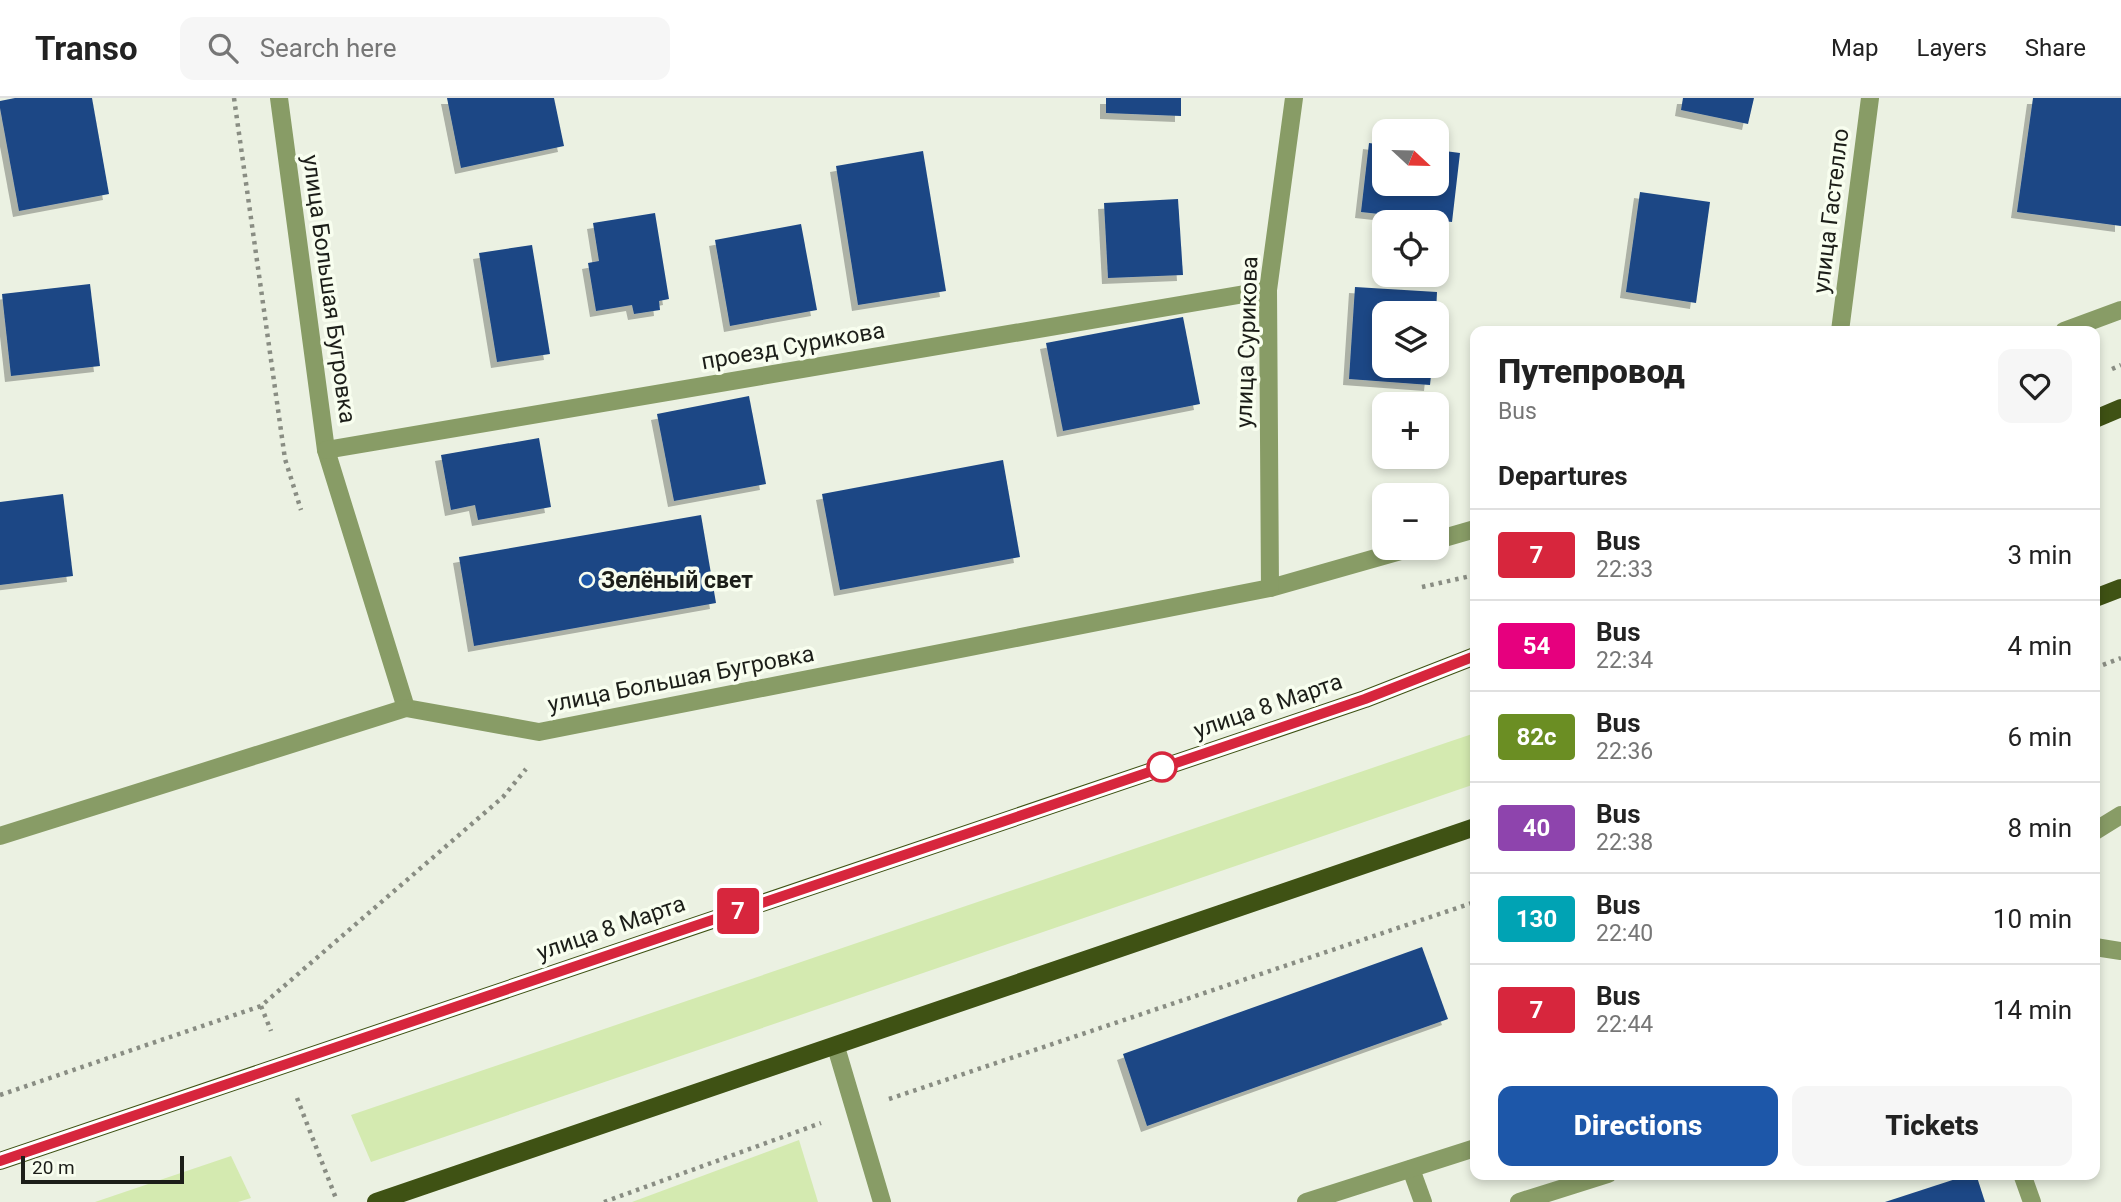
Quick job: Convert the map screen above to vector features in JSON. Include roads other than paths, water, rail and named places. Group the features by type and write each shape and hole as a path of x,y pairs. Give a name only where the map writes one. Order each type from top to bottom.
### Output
{"main road":[{"path":"2100,417 2121,408"},
{"path":"2100,596 2121,588"},
{"name":"улица 8 Марта","path":"0,1161 1365,699 1470,658"},
{"path":"376,1202 1470,829"}],"street":[{"name":"улица Большая Бугровка","path":"279,98 326,450 407,708 539,732 1270,588 1372,559"},
{"name":"улица Сурикова","path":"1270,588 1268,290 1294,98"},
{"name":"улица Гастелло","path":"1841,326 1870,98"},
{"name":"проезд Сурикова","path":"326,450 1268,290"},
{"path":"2078,326 2121,310"},
{"path":"1449,537 1470,530"},
{"path":"0,836 407,708"},
{"path":"2100,828 2121,815"},
{"path":"2100,948 2121,951"},
{"path":"836,1047 882,1202"},
{"path":"1306,1202 1470,1150"},
{"path":"1411,1168 1423,1202"},
{"path":"1519,1202 1589,1180"},
{"path":"2024,1180 2032,1202"}],"place":[{"name":"Зелёный свет","path":"587,580"}]}
